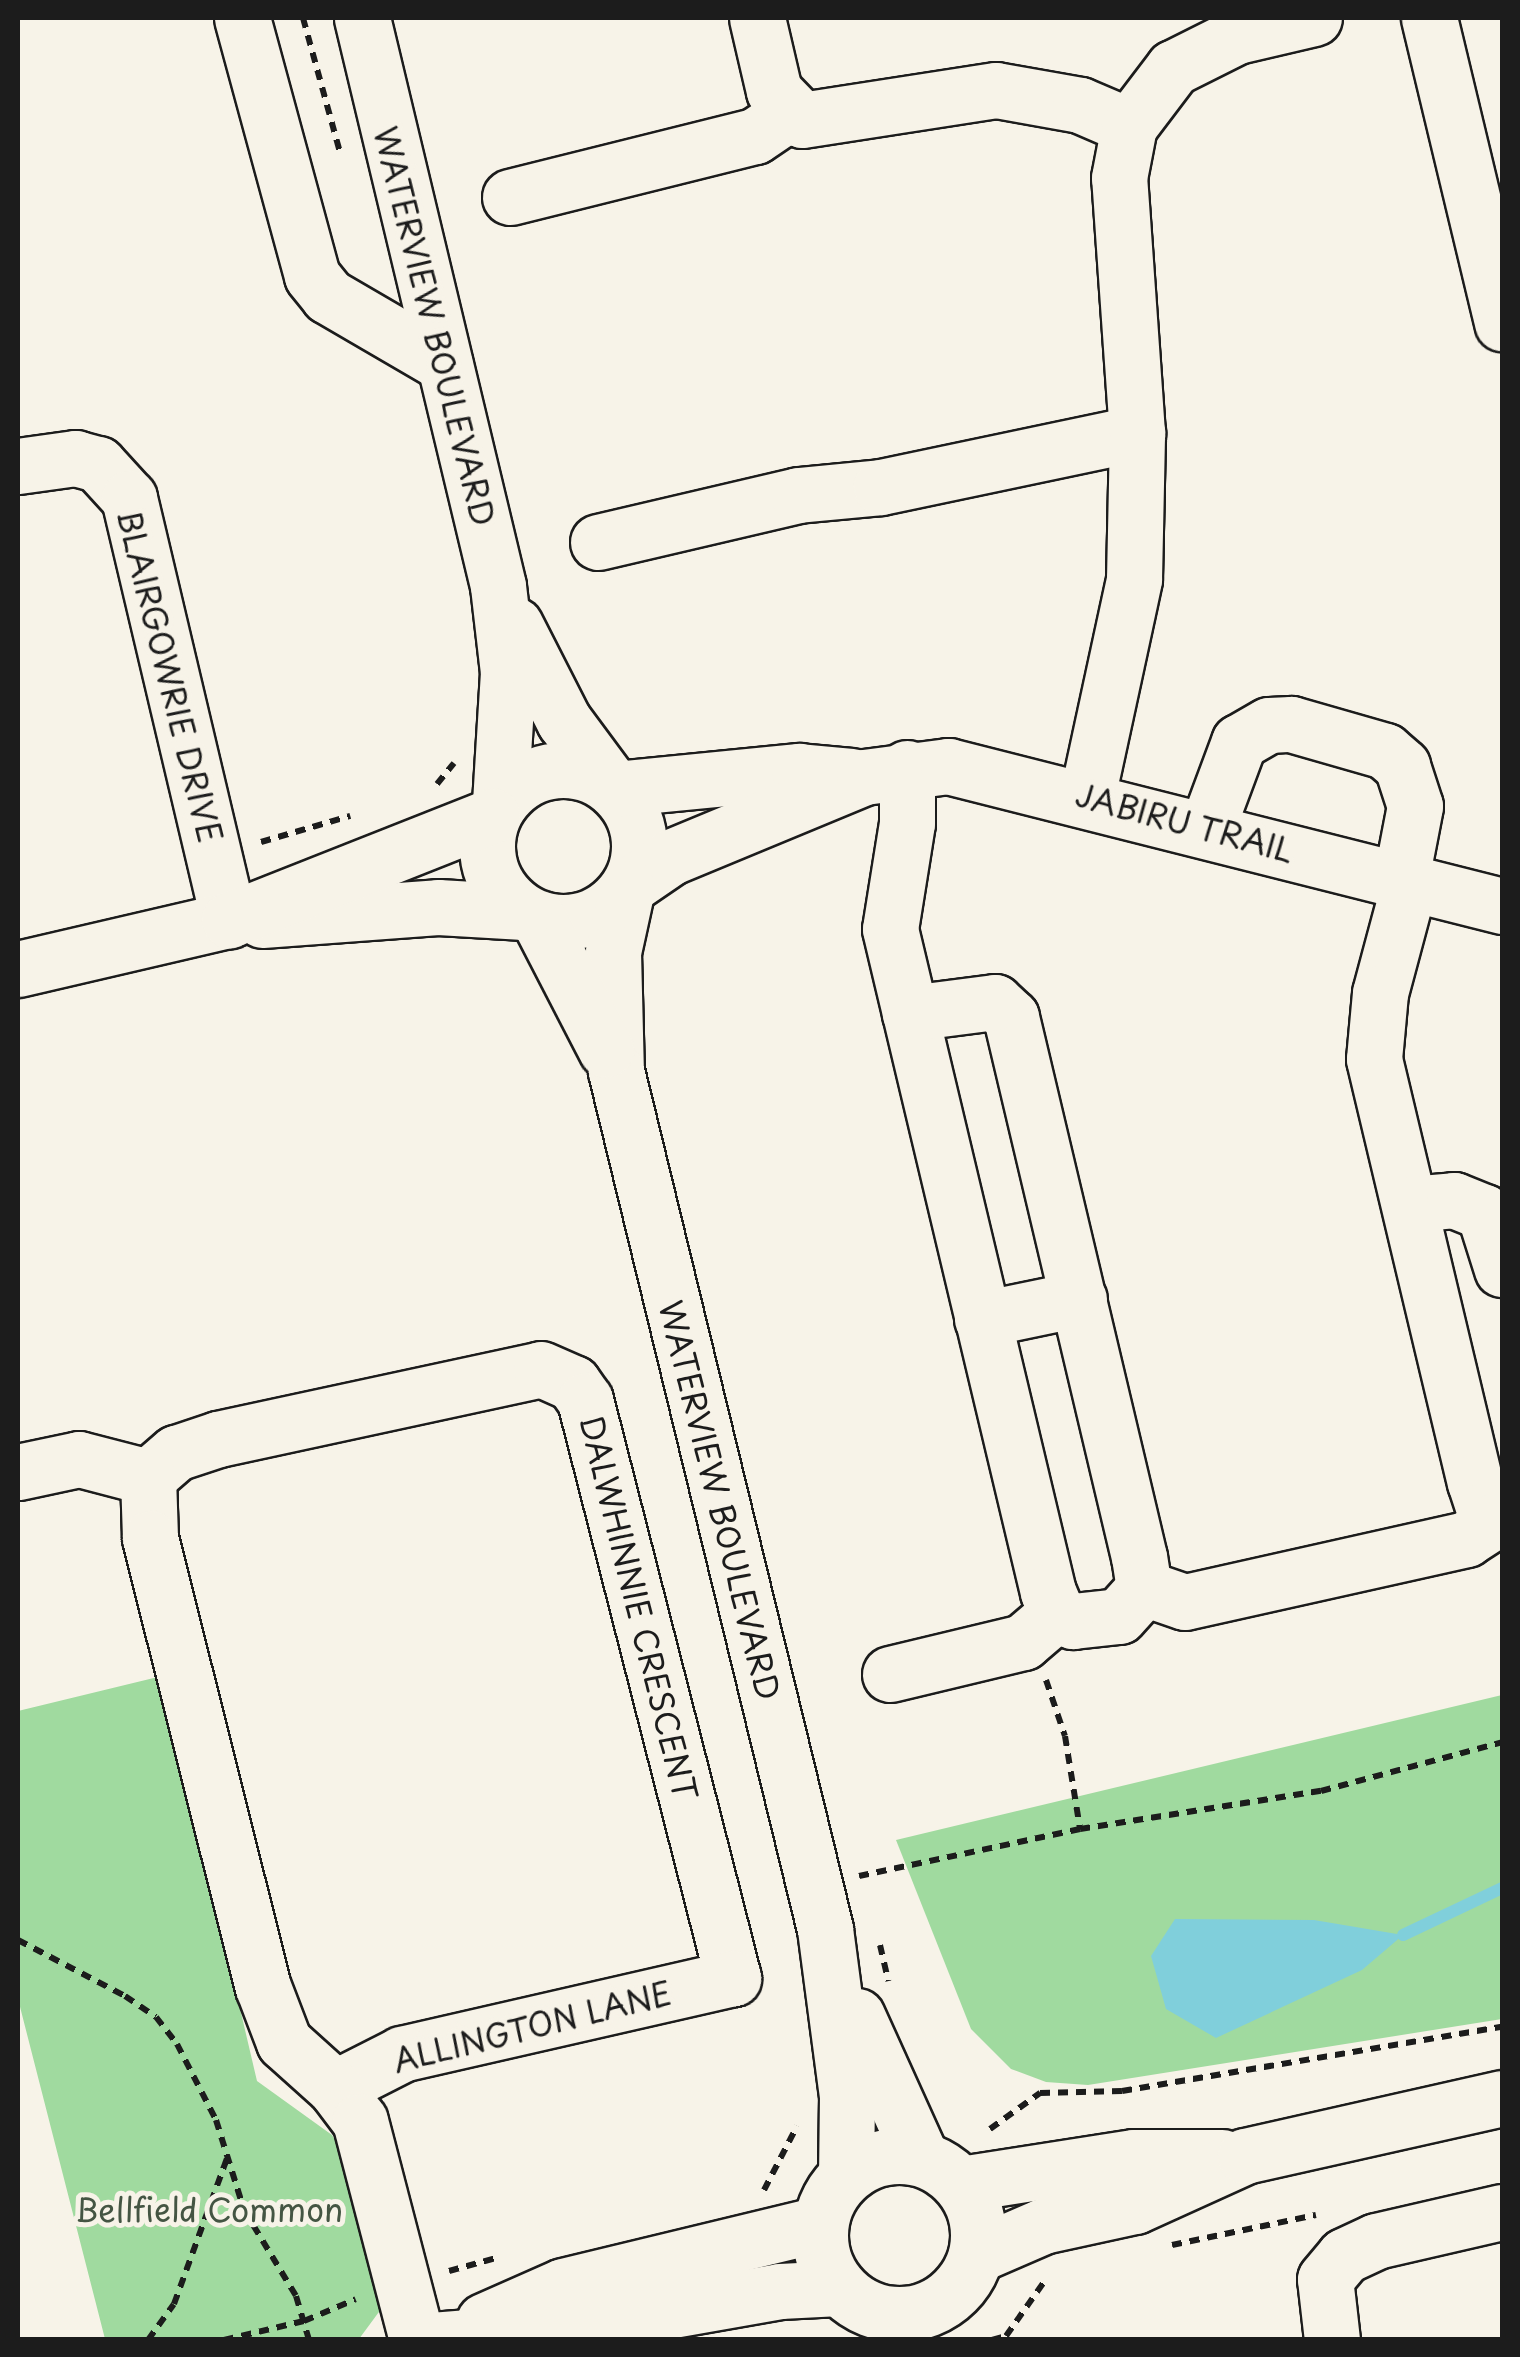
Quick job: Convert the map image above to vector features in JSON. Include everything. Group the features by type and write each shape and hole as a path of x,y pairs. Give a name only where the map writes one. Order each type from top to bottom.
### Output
{"street":[{"path":"242,18 312,276 328,296 445,364"},
{"path":"757,18 774,91 790,113 821,120 996,90 1080,104 1129,126"},
{"path":"1088,797 1134,579 1137,433 1119,178 1129,126 1173,68 1250,25 1314,18"},
{"path":"1429,18 1502,324"},
{"name":"WATERVIEW BOULEVARD","path":"363,34 498,586 508,672 496,810"},
{"path":"510,197 755,136 790,113"},
{"path":"598,542 798,495 881,487 1137,433"},
{"name":"BLAIRGOWRIE DRIVE","path":"18,466 75,458 98,464 129,498 230,920"},
{"name":"WATERVIEW BOULEVARD","path":"498,586 538,677 614,788"},
{"path":"1144,1588 1185,1602 1466,1538 1498,1521 1475,1482 1373,1032 1406,880 1416,806 1402,766 1385,752 1291,724 1269,725 1239,742 1208,828"},
{"path":"18,969 230,920 424,844 496,810 518,784 566,769 614,788 639,834 628,887 588,918 438,908 230,920"},
{"name":"JABIRU TRAIL","path":"614,788 799,771 984,770 1502,906"},
{"path":"886,772 907,823 890,930 982,1319 1047,1624"},
{"name":"JABIRU TRAIL","path":"628,887 671,858 886,772"},
{"path":"736,777 745,830"},
{"path":"496,810 488,859 507,898 531,915"},
{"name":"WATERVIEW BOULEVARD","path":"628,887 613,952 616,1070 819,1908 847,2096 846,2175"},
{"name":"WATERVIEW BOULEVARD","path":"531,915 616,1070"},
{"path":"910,1014 995,1002 1011,1017 1144,1588"},
{"path":"1410,1204 1454,1200 1484,1212 1502,1269"},
{"path":"982,1319 1079,1299"},
{"name":"DALWHINNIE CRESCENT","path":"148,1477 176,1453 218,1439 516,1373 541,1369 573,1384 598,1439 733,1978"},
{"path":"18,1472 79,1460 148,1477 150,1538 263,1987 284,2042 335,2088 371,2147 434,2338"},
{"path":"890,1674 1047,1624 1119,1616 1144,1588"},
{"name":"WATERVIEW BOULEVARD","path":"819,1908 864,2036 941,2171"},
{"name":"ALLINGTON LANE","path":"335,2088 402,2054 733,1978"},
{"path":"434,2338 565,2329 780,2291 863,2312 916,2313 965,2294 1042,2226 1135,2206 1245,2156 1502,2098"},
{"path":"863,2312 822,2258 820,2224 846,2175 868,2161 941,2171 1134,2157 1245,2156"},
{"path":"941,2171 977,2218 965,2294"},
{"path":"1332,2340 1326,2279 1344,2256 1376,2240 1502,2212"},
{"path":"434,2338 563,2286 820,2224"}],"path":[{"path":"303,18 344,164"},
{"path":"424,844 414,800 434,788 458,751"},
{"path":"1047,1624 1080,1829"},
{"path":"819,1908 1080,1829 1321,1790 1502,1742"},
{"path":"18,1940 156,2018 203,2090 244,2210 296,2296 309,2340"},
{"path":"989,2130 1040,2092 1122,2091 1502,2028"},
{"path":"765,2238 760,2197 802,2115"},
{"path":"148,2340 174,2304 228,2156"},
{"path":"1166,2246 1322,2214"},
{"path":"992,2340 1006,2336 1050,2276"}],"green space":[{"name":"Bellfield Common","path":"162,1676 257,2081 332,2135 353,2170 387,2301 359,2339 105,2339 18,1999 18,1711"},
{"path":"1502,1695 1502,2019 1088,2085 1046,2082 1011,2069 971,2029 896,1840"}],"water":[{"path":"1175,1919 1314,1920 1403,1935 1362,1970 1216,2038 1166,2009 1151,1956"}],"waterway":[{"path":"1403,1935 1502,1888"}]}
